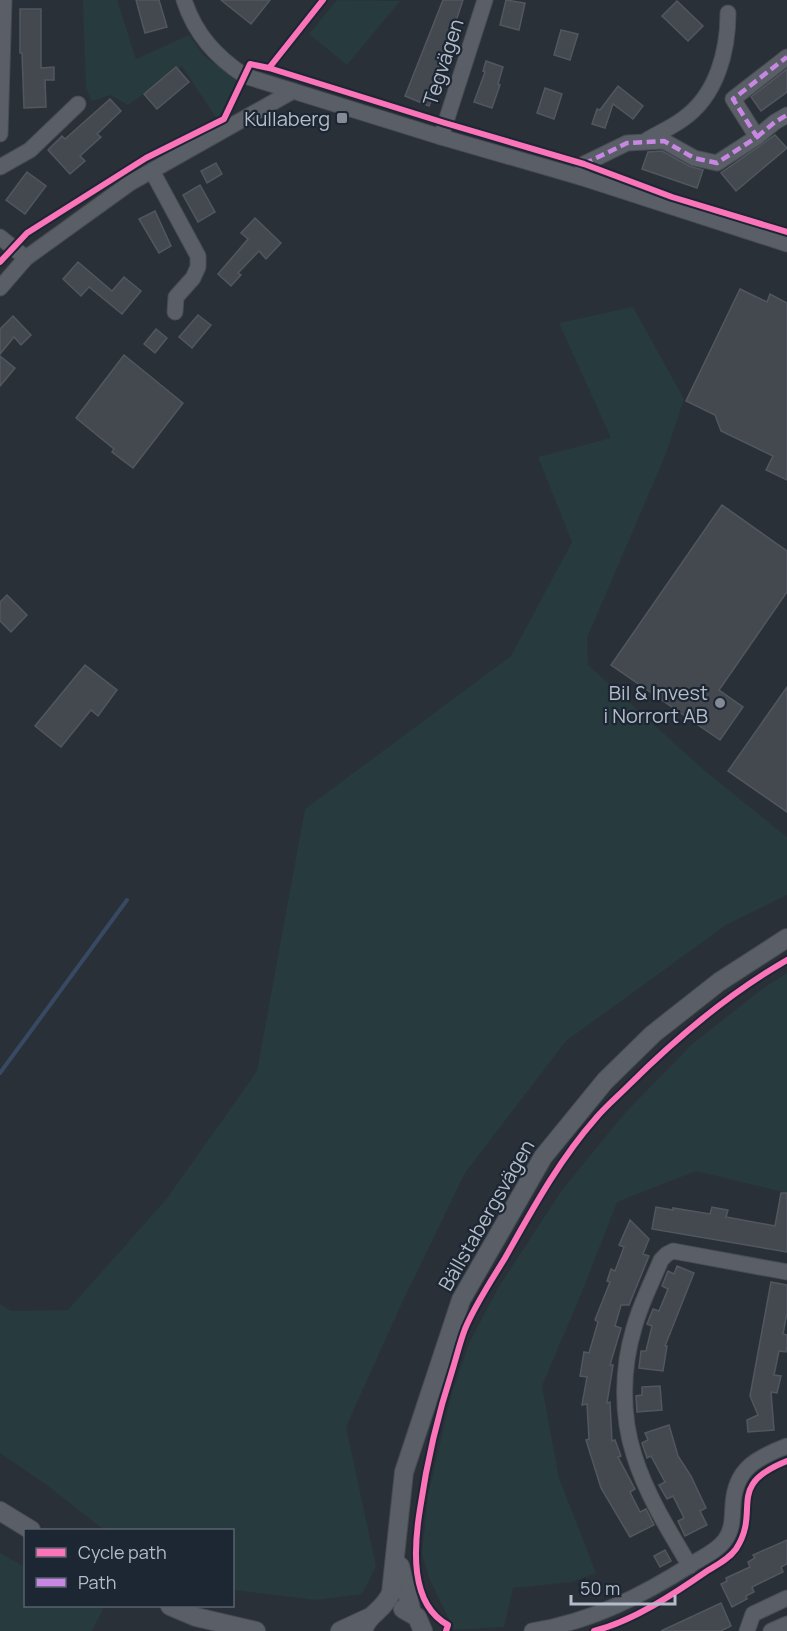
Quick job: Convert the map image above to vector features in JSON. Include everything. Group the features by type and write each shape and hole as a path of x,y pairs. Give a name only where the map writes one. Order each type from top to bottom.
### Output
{"street":[{"path":"0,134 4,0"},
{"path":"184,0 195,27 210,47 245,76 441,137 580,177 787,244"},
{"name":"Tegvägen","path":"441,137 485,0"},
{"path":"642,142 686,118 702,100 718,75 728,33 728,13"},
{"path":"757,137 733,99 787,57"},
{"path":"0,288 26,258 130,183 293,91"},
{"path":"0,167 30,150 78,104"},
{"path":"580,177 584,164 627,143 664,141 694,158 717,163 787,116"},
{"path":"152,171 198,256 198,267 193,278 176,297 176,312"},
{"path":"0,237 26,258"},
{"name":"Bällstabergsvägen","path":"371,1619 391,1593 404,1472 461,1300 543,1157 605,1081 653,1034 719,982 787,938"},
{"path":"690,1566 655,1503 634,1455 624,1402 627,1355 634,1327 661,1260 673,1251 787,1272"},
{"path":"532,1631 553,1629 607,1611 647,1592 719,1547 733,1526 734,1488 741,1474 756,1460 787,1446"},
{"path":"0,1511 29,1529"},
{"name":"Bällstabergsvägen","path":"397,1542 402,1579 422,1624"},
{"path":"747,1631 753,1614 787,1598"},
{"path":"174,1607 196,1617 256,1631"},
{"name":"Bällstabergsvägen","path":"371,1619 402,1609 422,1624"},
{"path":"340,1631 371,1619"},
{"path":"771,1631 787,1624"}],"green space":[{"path":"83,0 117,0 136,59 189,35 204,56 237,80 223,115 217,119 182,66 128,105 110,95 92,101 86,88"},
{"path":"337,0 400,1 347,65 309,34"},
{"path":"633,307 684,399 665,456 587,638 588,665 705,771 787,837 787,895 726,925 566,1041 465,1173 400,1307 346,1427 376,1566 362,1594 316,1600 234,1590 234,1529 103,1529 48,1486 0,1453 0,1304 11,1311 68,1310 168,1197 257,1071 305,809 511,656 572,542 538,457 611,438 559,323"},
{"path":"787,973 787,1193 696,1171 617,1202 542,1386 559,1478 596,1573 572,1582 513,1588 504,1627 454,1630 429,1578 422,1554 428,1495 451,1396 469,1343 498,1288 562,1190 624,1114 691,1045 762,989"},
{"path":"0,1553 24,1566 24,1607 98,1607 103,1609 92,1631 0,1631"}],"building":[{"path":"136,0 159,0 167,27 145,33"},
{"path":"221,0 270,0 251,24"},
{"path":"443,0 463,0 438,75 441,76 429,106 405,96"},
{"path":"506,0 525,3 519,30 500,25"},
{"path":"677,1 703,26 688,41 662,16"},
{"path":"20,9 41,9 41,68 54,67 54,80 45,80 46,107 24,108"},
{"path":"561,30 578,34 570,60 554,55"},
{"path":"486,61 503,67 492,108 474,102 485,72 483,71"},
{"path":"176,67 189,82 157,109 144,94"},
{"path":"787,69 787,92 761,111 751,97"},
{"path":"618,86 643,106 633,119 613,104 605,128 592,124 597,109 600,110"},
{"path":"545,88 562,94 554,119 537,113"},
{"path":"110,99 121,111 97,134 101,137 80,156 85,161 70,174 48,150 62,136 65,139"},
{"path":"775,135 787,148 736,191 721,173"},
{"path":"662,151 689,166 703,170 697,188 642,169 648,152"},
{"path":"216,163 222,174 207,183 201,171"},
{"path":"27,172 46,186 25,214 6,200"},
{"path":"200,185 215,212 198,222 183,195"},
{"path":"155,211 171,246 159,253 139,219"},
{"path":"255,218 281,243 266,259 259,251 238,273 241,275 231,286 218,274 248,239 241,233"},
{"path":"78,262 112,291 124,277 141,291 122,314 89,287 81,296 63,279"},
{"path":"740,289 767,302 770,294 787,303 787,480 766,470 773,456 721,431 715,415 686,401"},
{"path":"198,315 211,325 192,348 179,337"},
{"path":"13,316 31,335 21,345 14,337 0,354 0,329"},
{"path":"156,329 167,338 155,353 144,344"},
{"path":"124,355 183,403 133,468 112,452 114,449 76,418"},
{"path":"0,356 15,368 0,386"},
{"path":"722,505 787,551 787,592 719,690 743,707 720,740 611,665"},
{"path":"7,595 27,615 11,632 0,621 0,602"},
{"path":"85,665 117,690 98,716 91,710 61,747 35,726"},
{"path":"787,687 787,812 728,771"},
{"path":"781,1193 787,1193 787,1252 652,1229 656,1207 710,1214 712,1207 728,1210 726,1217 775,1226"},
{"path":"630,1220 649,1239 643,1254 649,1256 629,1305 621,1305 615,1326 621,1328 610,1365 613,1365 607,1403 610,1402 612,1441 615,1440 621,1456 618,1457 635,1489 630,1492 640,1512 646,1509 654,1525 630,1537 601,1488 586,1440 589,1439 587,1404 582,1405 587,1377 580,1376 584,1352 589,1353 598,1322 595,1320 610,1282 607,1281 611,1269 615,1271 624,1247 619,1245"},
{"path":"677,1266 694,1273 665,1346 667,1346 663,1371 639,1368 641,1351 646,1351 652,1326 647,1324 653,1309 659,1311 668,1289 662,1286 668,1271 674,1274"},
{"path":"771,1282 787,1285 787,1313 783,1334 787,1335 787,1346 786,1352 779,1351 774,1375 781,1376 777,1393 771,1392 774,1430 748,1432 747,1420 758,1415 750,1396"},
{"path":"660,1386 662,1410 637,1412 636,1396 642,1395 642,1387"},
{"path":"669,1425 678,1456 691,1476 706,1508 700,1511 707,1525 685,1536 678,1521 684,1518 673,1496 667,1499 659,1485 665,1482 651,1456 647,1458 642,1443 648,1440 645,1433"},
{"path":"787,1540 787,1564 781,1567 783,1572 752,1587 754,1592 746,1596 747,1599 732,1607 721,1584 727,1581 726,1578 750,1567 748,1562 755,1558 753,1555"},
{"path":"665,1550 671,1561 660,1567 654,1556"},
{"path":"721,1603 731,1626 721,1631 661,1631"}],"waterway":[{"path":"0,1073 127,900"}],"marked path":[{"path":"584,164 627,143 664,141 694,158 717,163 757,137 733,99 787,57"},
{"path":"757,137 787,115"}],"cycle path":[{"path":"269,68 323,0"},
{"path":"0,262 27,233 146,158 224,119 250,64 584,164 672,197 787,232"},
{"path":"446,1631 448,1625 435,1616 420,1589 416,1540 426,1473 438,1420 465,1329 474,1311 547,1186 570,1151 600,1114 703,1018 744,987 787,960"},
{"path":"594,1631 623,1621 653,1606 730,1556 743,1535 750,1489 756,1480 768,1470 787,1461"}],"place":[{"name":"Kullaberg","path":"342,118"},
{"name":"Bil & Invest i Norrort AB","path":"720,703"}]}
